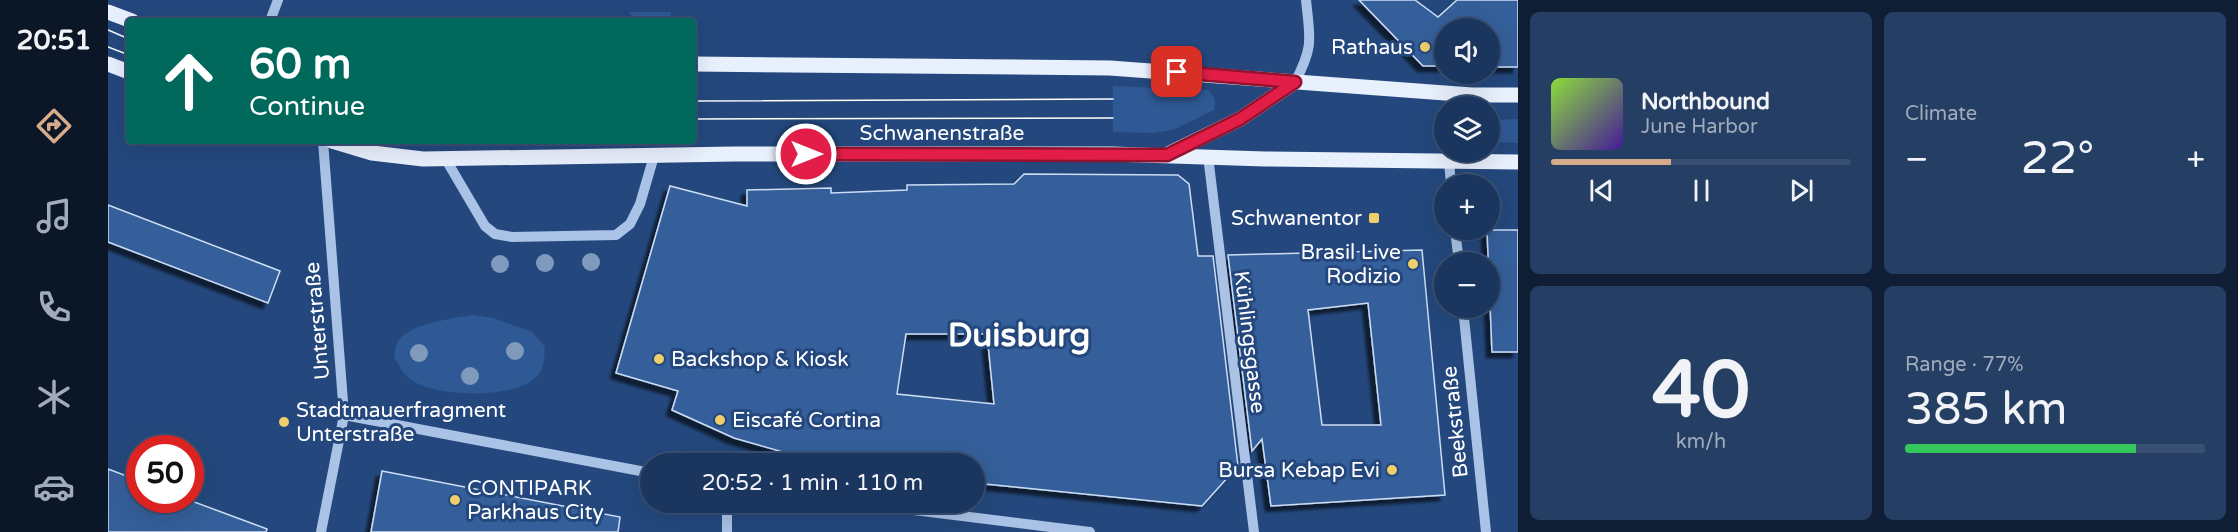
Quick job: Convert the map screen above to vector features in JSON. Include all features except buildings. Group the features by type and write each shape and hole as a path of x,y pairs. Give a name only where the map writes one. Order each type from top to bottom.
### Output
{"main road":[{"path":"108,12 126,19"},
{"path":"696,64 1110,68 1472,95 1518,95"},
{"path":"1167,155 1240,119 1295,82"},
{"name":"Schwanenstraße","path":"342,144 372,153 423,159 735,154 1167,155 1434,162"},
{"name":"Schwanenstraße","path":"1500,162 1518,162"}],"street":[{"path":"271,18 278,0"},
{"path":"1295,82 1311,45 1306,0"},
{"name":"Unterstraße","path":"321,532 344,415 323,144"},
{"path":"445,158 485,226 495,234 512,237 615,235 630,224 640,204 654,156"},
{"name":"Kühlingsgasse","path":"1208,156 1254,532"},
{"path":"1449,162 1450,174"},
{"name":"Beekstraße","path":"1464,318 1486,532"},
{"path":"344,415 640,471"},
{"path":"727,513 727,532"},
{"path":"937,513 1090,532"}],"shaded area":[{"path":"629,12 671,12 671,18 633,18"},
{"path":"1113,86 1209,90 1215,100 1214,110 1173,130 1152,133 1113,132"},
{"path":"1518,119 1518,143 1500,142 1500,120"},
{"path":"473,315 493,318 532,332 545,347 539,374 529,382 514,388 476,393 438,390 422,385 405,375 394,357 396,344 402,336 431,323"}],"tram line":[{"path":"108,30 126,38"},
{"path":"108,47 126,54"},
{"path":"696,101 1113,99"},
{"path":"696,119 1113,118"}],"place":[{"name":"Rathaus","path":"1425,47"},
{"name":"Schwanentor","path":"1374,218"},
{"name":"Brasil Live Rodizio","path":"1413,264"},
{"name":"Backshop & Kiosk","path":"659,359"},
{"name":"Eiscafé Cortina","path":"720,420"},
{"name":"Stadtmauerfragment Unterstraße","path":"284,422"},
{"name":"Bursa Kebap Evi","path":"1392,470"},
{"name":"CONTIPARK Parkhaus City","path":"455,500"}],"district":[{"name":"Duisburg","path":"1019,334"}],"route":[{"path":"806,154 1167,155 1240,119 1295,82 1177,72"}]}
